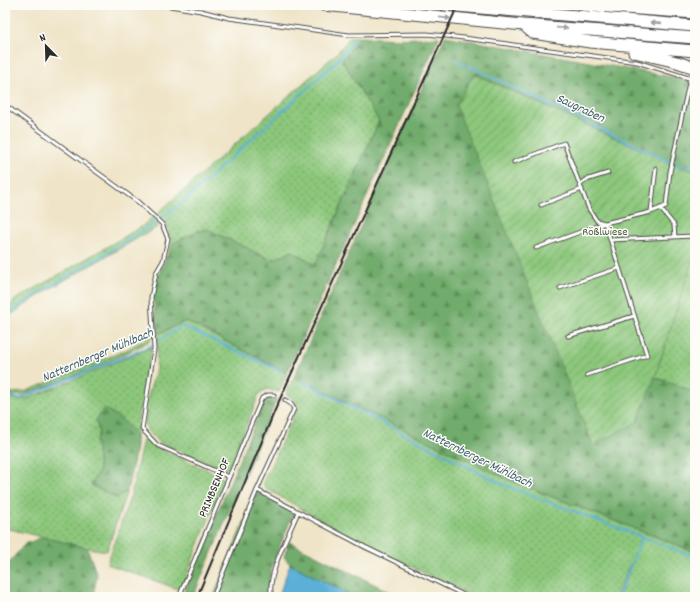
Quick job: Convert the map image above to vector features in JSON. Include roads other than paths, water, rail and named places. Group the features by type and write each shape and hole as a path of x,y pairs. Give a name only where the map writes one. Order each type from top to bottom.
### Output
{"highway":[{"path":"323,5 523,25 695,38"},
{"path":"445,5 695,26"},
{"path":"583,5 689,11"},
{"path":"523,25 533,33 613,45 695,51"},
{"path":"613,45 620,49 677,62 695,68"}],"lane":[{"path":"164,5 201,11 229,18 349,36 427,34 637,62 695,80"},
{"path":"536,248 605,223 650,212 666,206 672,165 690,78"},
{"path":"5,104 155,215 162,224 168,239 163,261 156,273 151,297 154,349 142,429 157,445 229,478"},
{"path":"514,162 564,143 589,209 597,221 605,223"},
{"path":"650,212 656,168"},
{"path":"580,185 586,180 608,173"},
{"path":"541,205 582,189"},
{"path":"660,208 674,225 675,237"},
{"path":"587,375 647,355 605,223"},
{"path":"610,240 694,236"},
{"path":"560,288 619,268"},
{"path":"568,336 634,316"},
{"name":"PRIMBSENHOF","path":"180,597 262,398 268,395 274,395"},
{"path":"213,597 257,490 294,409 286,400"},
{"path":"257,490 365,547 468,597"},
{"path":"272,597 270,592 274,569 298,512"}],"water":[{"path":"290,564 354,597 282,597 280,592"}],"waterway":[{"path":"5,316 49,287 161,219 182,203 337,61 354,40"},
{"name":"Saugraben","path":"458,61 668,161 677,165 695,167"},
{"name":"Natternberger Mühlbach","path":"5,395 19,399 151,346 182,326 283,372"},
{"name":"Natternberger Mühlbach","path":"301,381 504,485 695,557"},
{"path":"618,597 642,537"}],"railway":[{"path":"197,597 275,410 458,5"}],"park label":[{"name":"Rößlwiese","path":"605,232"}]}
